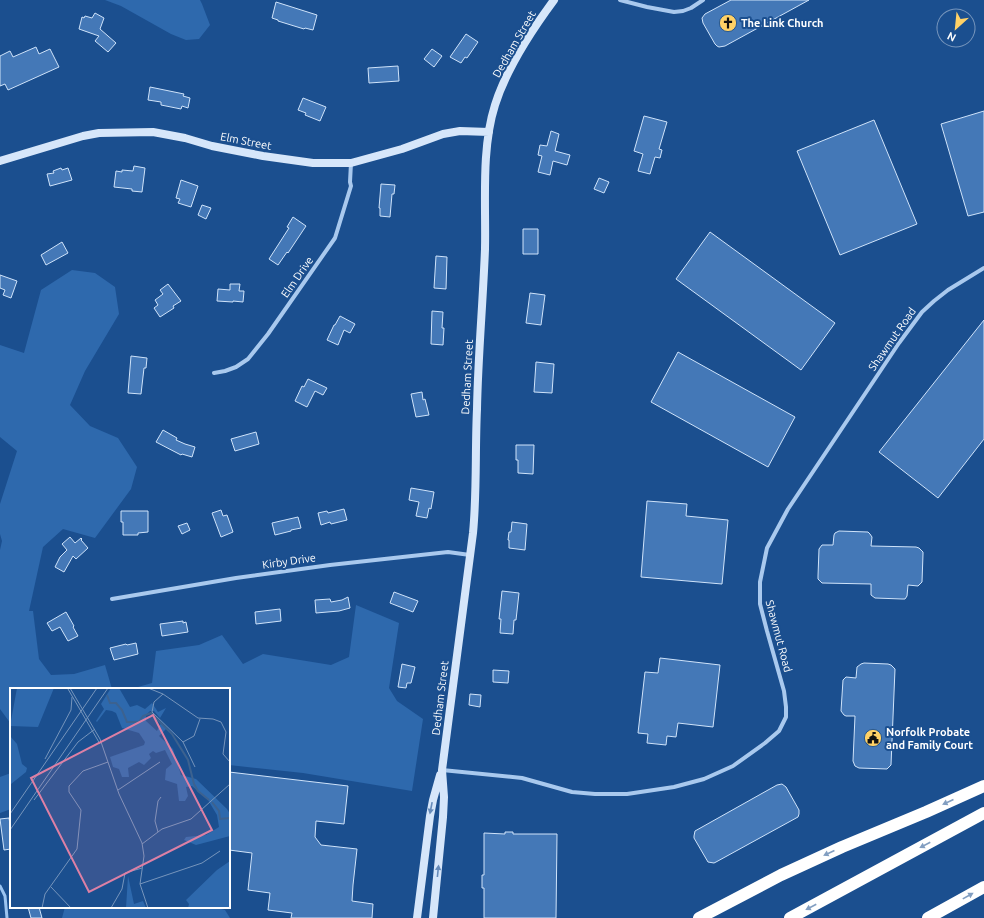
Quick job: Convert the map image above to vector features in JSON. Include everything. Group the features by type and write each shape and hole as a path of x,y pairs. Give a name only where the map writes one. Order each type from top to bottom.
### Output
{"highway":[{"path":"699,918 781,875 984,786"},
{"path":"790,918 984,813"},
{"path":"928,918 984,887"},
{"path":"934,918 947,907"}],"main road":[{"name":"Dedham Street","path":"417,918 431,808 442,770 476,503 477,393 484,250 486,168 489,132 495,106 508,74 529,36 554,0"},
{"name":"Elm Street","path":"0,161 83,136 100,133 153,132 263,156 313,163 351,162 381,156 443,134 460,131 489,132"},
{"name":"Dedham Street","path":"433,918 444,805 442,770"}],"street":[{"path":"620,0 674,12 683,11 703,0"},
{"name":"Elm Drive","path":"214,374 236,367 248,359 268,334 335,238 351,186 351,162"},
{"name":"Shawmut Road","path":"442,770 527,779 557,788 582,793 608,795 627,794 674,787 704,779 733,766 772,737 778,731 786,717 786,707 784,691 760,604 760,582 767,548 788,509 922,312 948,290 984,268"},
{"name":"Kirby Drive","path":"112,599 236,578 330,565 448,552 470,555"}],"shaded area":[{"path":"105,0 200,0 210,25 199,39 186,40 171,34 121,6"},
{"path":"72,270 95,273 115,287 119,314 85,371 70,405 90,426 118,438 137,467 131,489 95,538 63,529 43,547 29,611 33,611 39,659 51,675 74,674 105,665 112,688 10,688 10,723 0,709 0,550 2,541 0,534 0,504 17,451 0,437 0,345 24,353 41,290"},
{"path":"356,605 399,623 389,688 397,701 423,719 412,791 303,773 230,765 230,688 134,688 152,683 156,651 199,645 222,635 243,664 263,654 331,665 349,657"},
{"path":"10,773 10,809 0,813 0,777"},
{"path":"65,908 218,908 225,910 230,918 62,918"}],"building":[{"path":"731,0 809,0 725,46 719,47 715,44 703,23 702,18 705,14"},
{"path":"276,2 317,15 313,30 304,29 272,18"},
{"path":"95,13 104,18 100,29 116,43 108,52 95,41 99,36 79,29 82,17 84,18 85,16 92,18"},
{"path":"466,34 478,42 467,58 465,57 461,63 450,57"},
{"path":"36,47 39,54 50,49 59,67 8,90 5,84 0,86 0,56 10,51 13,57"},
{"path":"432,49 442,56 434,67 424,59"},
{"path":"398,66 399,81 369,83 368,68"},
{"path":"150,87 184,94 183,96 190,98 188,108 182,106 181,109 161,105 161,102 148,100"},
{"path":"303,98 326,107 320,121 305,115 306,113 298,110"},
{"path":"984,111 984,212 968,216 941,124"},
{"path":"644,116 667,122 659,149 662,150 660,158 655,157 650,174 638,171 643,154 634,151"},
{"path":"874,120 917,224 840,255 797,151"},
{"path":"551,131 559,134 555,151 570,155 567,165 553,161 550,175 538,172 542,156 538,155 540,145 547,146"},
{"path":"134,166 145,168 142,192 114,187 116,171 133,171"},
{"path":"61,168 62,170 68,168 72,180 50,186 47,174 54,173 53,171"},
{"path":"599,178 609,182 604,193 594,189"},
{"path":"181,180 198,186 191,207 178,203 180,199 176,198"},
{"path":"381,184 395,185 394,194 392,194 390,217 380,216 379,208"},
{"path":"202,205 211,208 206,219 198,215"},
{"path":"293,217 306,226 278,265 269,259 289,228 287,227"},
{"path":"523,229 538,229 538,254 523,254"},
{"path":"710,232 835,323 801,370 676,279"},
{"path":"62,242 68,253 46,265 41,255"},
{"path":"436,256 447,257 446,289 434,288"},
{"path":"0,275 17,281 11,298 3,295 5,290 0,288"},
{"path":"168,284 181,301 173,306 174,308 160,317 154,308 158,305 155,300 163,294 160,290"},
{"path":"230,284 240,284 239,291 244,291 243,302 217,301 218,289 230,290"},
{"path":"530,293 545,295 541,325 526,323"},
{"path":"432,311 443,312 443,345 431,344"},
{"path":"340,316 355,324 350,333 344,330 338,345 327,340"},
{"path":"984,320 984,439 938,498 879,452"},
{"path":"678,352 795,417 768,467 651,402"},
{"path":"131,356 147,358 146,368 144,368 141,394 128,393"},
{"path":"536,362 554,364 552,393 534,392"},
{"path":"308,379 327,388 323,395 315,391 307,407 295,401 302,386 304,387"},
{"path":"422,392 423,400 425,399 429,415 416,417 411,394"},
{"path":"163,430 177,438 176,440 195,447 192,457 181,455 156,442"},
{"path":"256,432 259,444 235,451 231,439"},
{"path":"516,445 534,445 533,474 518,473"},
{"path":"411,488 434,492 431,509 429,508 427,518 416,516 419,502 409,500"},
{"path":"647,501 687,504 686,516 728,520 722,584 641,577"},
{"path":"344,509 347,520 331,524 330,522 321,525 318,513 327,511 328,513"},
{"path":"221,510 223,516 227,515 233,532 221,537 212,513"},
{"path":"121,511 148,511 148,532 138,533 138,535 123,535"},
{"path":"298,517 301,528 275,535 272,523"},
{"path":"512,522 527,524 525,550 509,548 508,540"},
{"path":"187,523 190,530 182,534 178,526"},
{"path":"839,531 868,532 872,537 871,546 919,548 923,552 922,582 918,586 908,585 907,596 905,599 875,598 871,595 871,584 822,583 818,579 819,549 822,545 833,545 834,535"},
{"path":"70,537 75,543 81,538 88,548 76,559 73,556 64,572 55,567 60,557 67,550 62,544"},
{"path":"502,591 519,593 513,634 500,633 501,619 499,619"},
{"path":"394,592 418,601 413,612 390,603"},
{"path":"348,597 350,608 339,611 316,613 315,600 330,599 331,602"},
{"path":"280,609 281,621 256,624 255,612"},
{"path":"66,612 78,636 68,641 60,627 52,631 47,623"},
{"path":"183,621 183,623 186,622 188,632 162,636 160,624"},
{"path":"136,643 138,654 114,660 110,648"},
{"path":"660,658 720,665 713,727 678,723 676,737 667,736 666,745 647,743 648,734 638,733 645,672 658,673"},
{"name":"Norfolk Probate and Family Court","path":"864,663 888,664 895,669 891,765 887,769 859,768 855,766 853,761 855,716 846,716 841,711 843,680 846,677 856,678 857,667"},
{"path":"402,664 415,667 411,683 407,683 406,688 398,687"},
{"path":"493,670 509,671 508,683 493,682"},
{"path":"470,694 481,695 480,707 469,705"},
{"path":"230,772 348,786 344,824 316,821 315,837 321,845 357,849 352,901 373,904 372,918 291,918 292,913 268,910 270,893 248,890 252,853 230,850"},
{"path":"782,784 786,787 799,810 798,817 714,863 708,862 694,838 695,831 777,785"},
{"path":"9,818 10,849 4,850 0,819"},
{"path":"505,832 513,832 513,834 557,834 556,918 484,918 484,888 482,888 482,875 484,875 484,833 505,834"},
{"path":"28,908 39,908 42,918 31,918"}],"waterway":[{"path":"0,886 5,896 7,918"}],"place":[{"name":"The Link Church","path":"728,23"},
{"name":"Norfolk Probate and Family Court","path":"873,738"}]}
